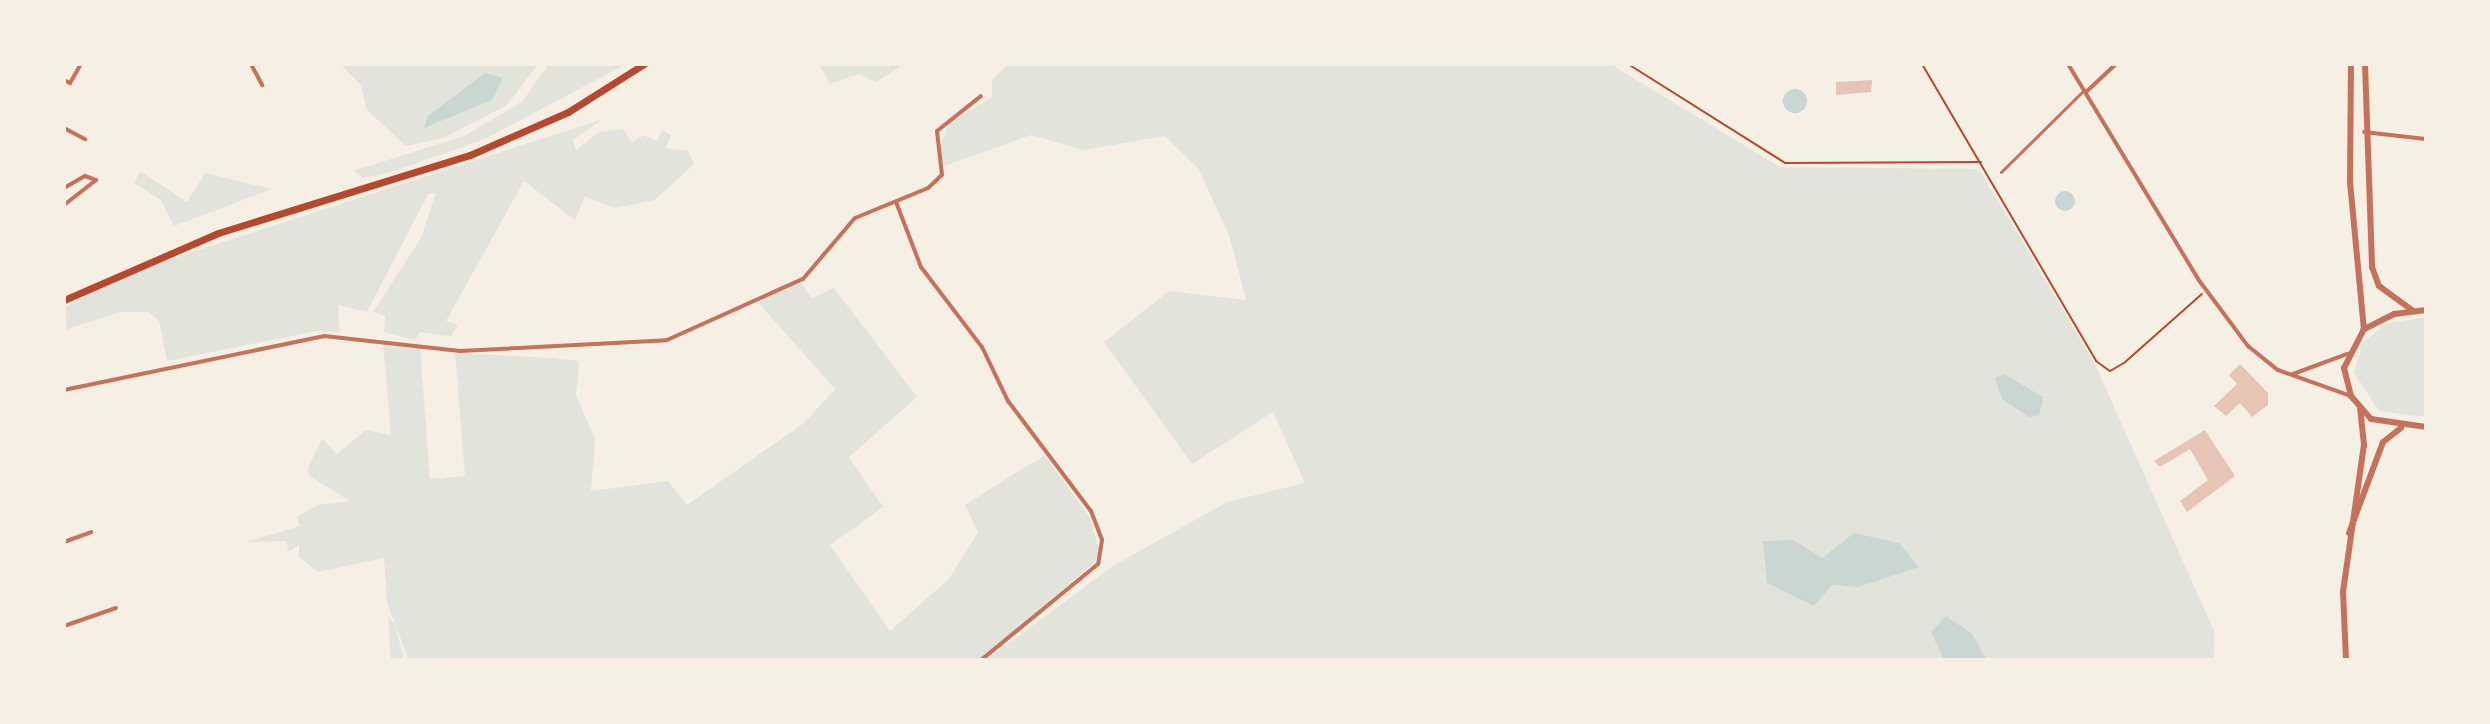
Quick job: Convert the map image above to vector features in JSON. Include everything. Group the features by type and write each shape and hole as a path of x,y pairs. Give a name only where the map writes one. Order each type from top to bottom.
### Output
{"highway":[{"path":"64,300 218,233 470,155 568,112 644,64"}],"street":[{"path":"64,80 70,83 81,64"},
{"path":"251,64 262,85"},
{"path":"2068,64 2206,291 2259,359 2351,396"},
{"path":"2001,172 2116,64"},
{"path":"2351,64 2350,182 2364,329"},
{"path":"2365,64 2364,132 2372,267 2385,292 2412,310"},
{"path":"64,390 324,336 460,351 667,340 803,279 855,218 896,202 942,175 937,131 981,96"},
{"path":"64,128 85,139"},
{"path":"2364,132 2426,139"},
{"path":"64,188 85,176 96,180 64,205"},
{"path":"896,202 921,267 982,347 1008,401 1091,511 1102,540 1098,564 981,660"},
{"path":"2291,374 2316,371 2347,354 2364,329 2412,310 2426,310"},
{"path":"2346,660 2348,537 2364,445 2360,409 2351,396 2347,354"},
{"path":"2360,409 2402,428 2425,428"},
{"path":"2348,537 2383,442 2402,428"},
{"path":"64,542 91,532"},
{"path":"64,626 116,608"}],"path":[{"path":"1628,64 1785,163 1982,162"},
{"path":"1922,64 2096,361 2110,371 2206,291"},
{"path":"1985,167 2001,172"}],"shaded area":[{"path":"340,64 538,64 507,105 443,138 406,146 367,110 361,85"},
{"path":"549,64 626,64 485,139 391,172 363,178 353,171 464,136 522,102"},
{"path":"819,64 904,64 876,82 859,74 830,84"},
{"path":"1008,64 1610,64 1780,167 1979,169 2094,362 2215,633 2214,660 986,660 1113,566 1227,502 1305,483 1273,412 1192,464 1104,342 1169,291 1246,300 1229,235 1198,168 1165,136 1084,150 1031,135 944,166 940,147 948,124 992,97 992,80"},
{"path":"485,73 503,78 492,100 424,128 428,116"},
{"path":"1795,89 1806,96 1807,101 1800,112 1795,113 1784,106 1783,101 1790,90"},
{"path":"603,119 573,140 576,150 599,132 623,129 632,142 643,135 656,141 663,130 671,135 666,148 688,151 694,164 655,200 614,208 585,196 575,220 524,181 446,321 458,325 451,336 420,332 415,340 384,332 385,316 373,312 421,238 436,193 428,194 367,312 338,305 340,332 316,331 167,361 159,321 149,312 120,312 64,330 64,307 146,267"},
{"path":"140,171 187,202 205,173 272,189 174,226 161,200 134,183"},
{"path":"2061,191 2069,191 2075,201 2069,211 2061,211 2055,205 2055,197"},
{"path":"801,283 812,298 834,288 917,397 849,457 883,507 830,545 890,631 949,579 978,532 965,505 1025,467 1045,456 1090,518 1100,553 1095,562 979,660 409,660 387,603 384,558 318,572 299,557 299,545 289,551 286,541 246,542 300,526 297,517 317,505 350,501 308,475 308,467 322,439 337,454 366,430 391,435 383,342 420,347 430,479 465,476 455,353 553,358 579,361 576,395 595,439 591,491 668,481 687,505 804,423 835,389 757,301"},
{"path":"2426,317 2426,417 2379,411 2354,373 2363,342 2386,324"},
{"path":"2004,374 2043,397 2039,415 2029,417 2002,399 1995,378"},
{"path":"1854,533 1899,543 1919,567 1858,587 1832,585 1814,606 1767,583 1763,541 1793,540 1822,558"},
{"path":"1946,616 1972,634 1987,660 1944,660 1931,632"},
{"path":"388,617 395,624 404,660 391,660"}],"building":[{"path":"1872,80 1871,92 1836,95 1836,82"},
{"path":"2240,364 2268,393 2268,405 2252,417 2240,403 2226,416 2214,406 2237,384 2229,375"},
{"path":"2205,430 2235,476 2187,512 2180,501 2208,480 2190,449 2160,467 2154,461"}]}
